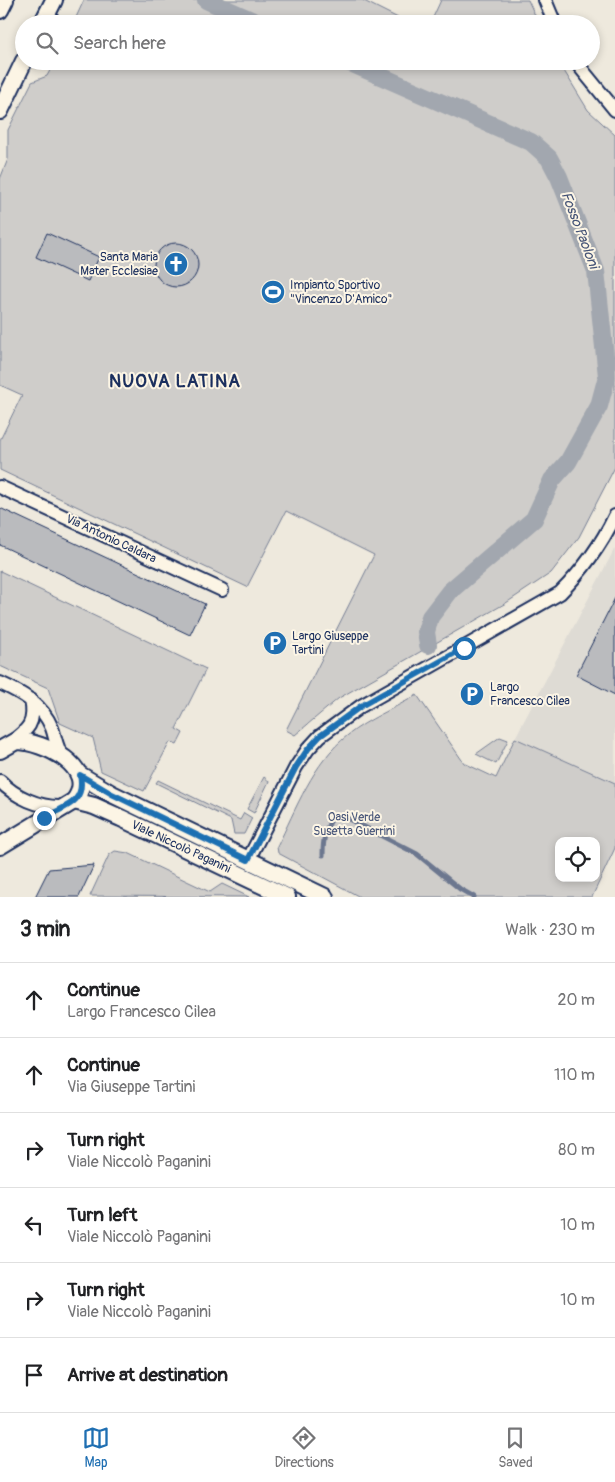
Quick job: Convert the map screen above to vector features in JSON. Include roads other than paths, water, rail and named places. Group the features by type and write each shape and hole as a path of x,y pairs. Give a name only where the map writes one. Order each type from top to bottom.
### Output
{"street":[{"path":"0,10 5,0"},
{"path":"46,15 54,0"},
{"path":"545,0 551,15"},
{"path":"0,111 20,70"},
{"path":"582,70 615,110"},
{"name":"Via Antonio Caldara","path":"0,487 222,590"},
{"path":"248,860 308,749 340,719 428,667 537,608 560,593 578,576 594,553 615,516"},
{"path":"0,683 30,700 48,718 58,751 65,760"},
{"path":"5,747 27,730 33,713 30,700"},
{"name":"Viale Niccolò Paganini","path":"5,747 26,741 65,760 74,766 80,775 112,794 325,897"},
{"path":"0,846 68,804 80,794 80,775"},
{"name":"Viale Niccolò Paganini","path":"0,781 11,791 44,806 68,804 94,806 287,897"}],"waterway":[{"name":"Fosso Paoloni","path":"206,0 240,15"},
{"name":"Fosso Paoloni","path":"367,70 531,142 549,158 559,177 596,271 607,376 599,406 568,462 552,480 534,519 450,591 430,617 426,632 428,645"},
{"path":"323,855 324,839 328,825 333,816 341,815 417,854 460,889 474,897"}],"place":[{"name":"Santa Maria Mater Ecclesiae","path":"176,264"},
{"name":"Impianto Sportivo \"Vincenzo D'Amico\"","path":"273,292"},
{"name":"Largo Giuseppe Tartini","path":"275,643"},
{"name":"Largo Francesco Cilea","path":"472,694"}],"district":[{"name":"NUOVA LATINA","path":"175,381"}],"park label":[{"name":"Oasi Verde Susetta Guerrini","path":"354,824"}]}
